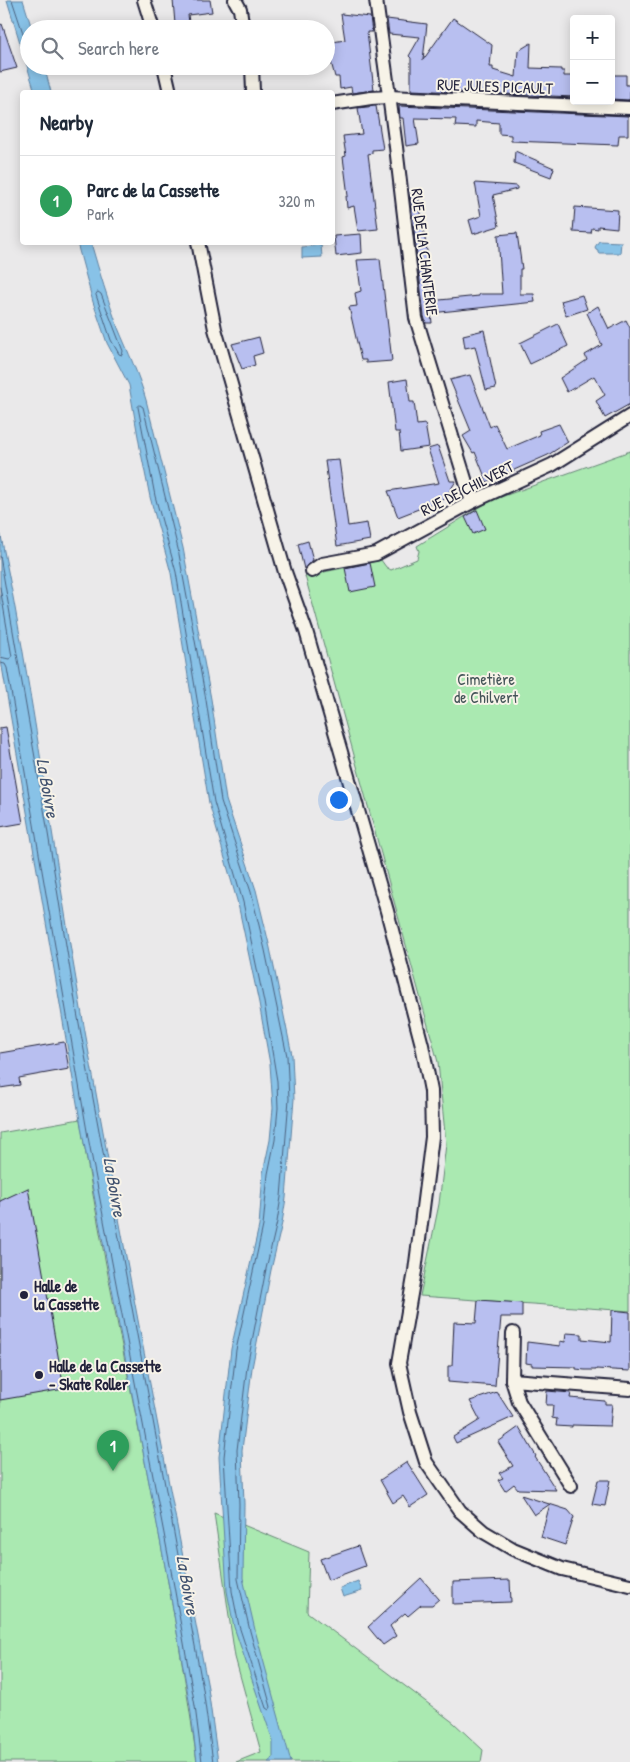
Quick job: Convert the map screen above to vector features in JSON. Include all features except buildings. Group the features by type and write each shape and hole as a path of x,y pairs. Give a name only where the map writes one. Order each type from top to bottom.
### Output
{"street":[{"path":"144,0 150,20"},
{"path":"235,0 240,10 242,20"},
{"name":"RUE DE LA CHANTERIE","path":"376,0 416,318 472,502"},
{"path":"166,75 170,90"},
{"path":"252,75 253,90"},
{"name":"RUE JULES PICAULT","path":"335,104 389,97 630,108"},
{"path":"199,245 215,329 285,572 306,631 387,911 422,1045 431,1091 432,1137 414,1271 399,1362 410,1412 426,1462 460,1511 484,1532 513,1549 562,1569 630,1585"},
{"name":"RUE DE CHILVERT","path":"312,571 322,564 376,554 472,502 552,464 630,416"},
{"path":"513,1333 512,1380 519,1402 570,1486"},
{"path":"512,1380 630,1389"}],"green space":[{"name":"Cimetière de Chilvert","path":"630,451 630,1311 420,1296 439,1204 446,1144 438,1062 305,576 381,560 391,570 417,559 419,551 417,546 490,501"},
{"path":"80,1119 171,1601 197,1762 0,1762 0,1133"},
{"path":"214,1513 309,1552 307,1612 454,1723 483,1750 481,1762 236,1762 261,1752 235,1657"}],"water":[{"path":"7,0 23,0 29,20 20,20 20,43"},
{"path":"30,75 46,75 50,90 34,90"},
{"path":"599,241 621,242 620,253 598,253 595,247"},
{"path":"78,245 92,245 114,317 146,400 183,548 211,699 226,800 256,890 292,1055 294,1099 286,1198 252,1368 242,1450 244,1504 243,1578 255,1630 291,1762 268,1762 273,1758 273,1741 234,1627 227,1591 219,1457 231,1349 259,1226 263,1173 270,1140 273,1108 270,1064 238,904 209,803 171,573 150,497 129,385 107,343 93,302"},
{"path":"321,245 322,257 302,258 302,247"},
{"name":"La Boivre","path":"0,531 23,650 81,1009 127,1264 208,1688 218,1762 197,1762 190,1706 169,1587 83,1138 0,655"},
{"path":"358,1581 362,1591 343,1597 340,1588"}],"place":[{"name":"Halle de la Cassette","path":"24,1295"},
{"name":"Halle de la Cassette - Skate Roller","path":"39,1375"},
{"name":"Parc de la Cassette","path":"113,1471"}]}
